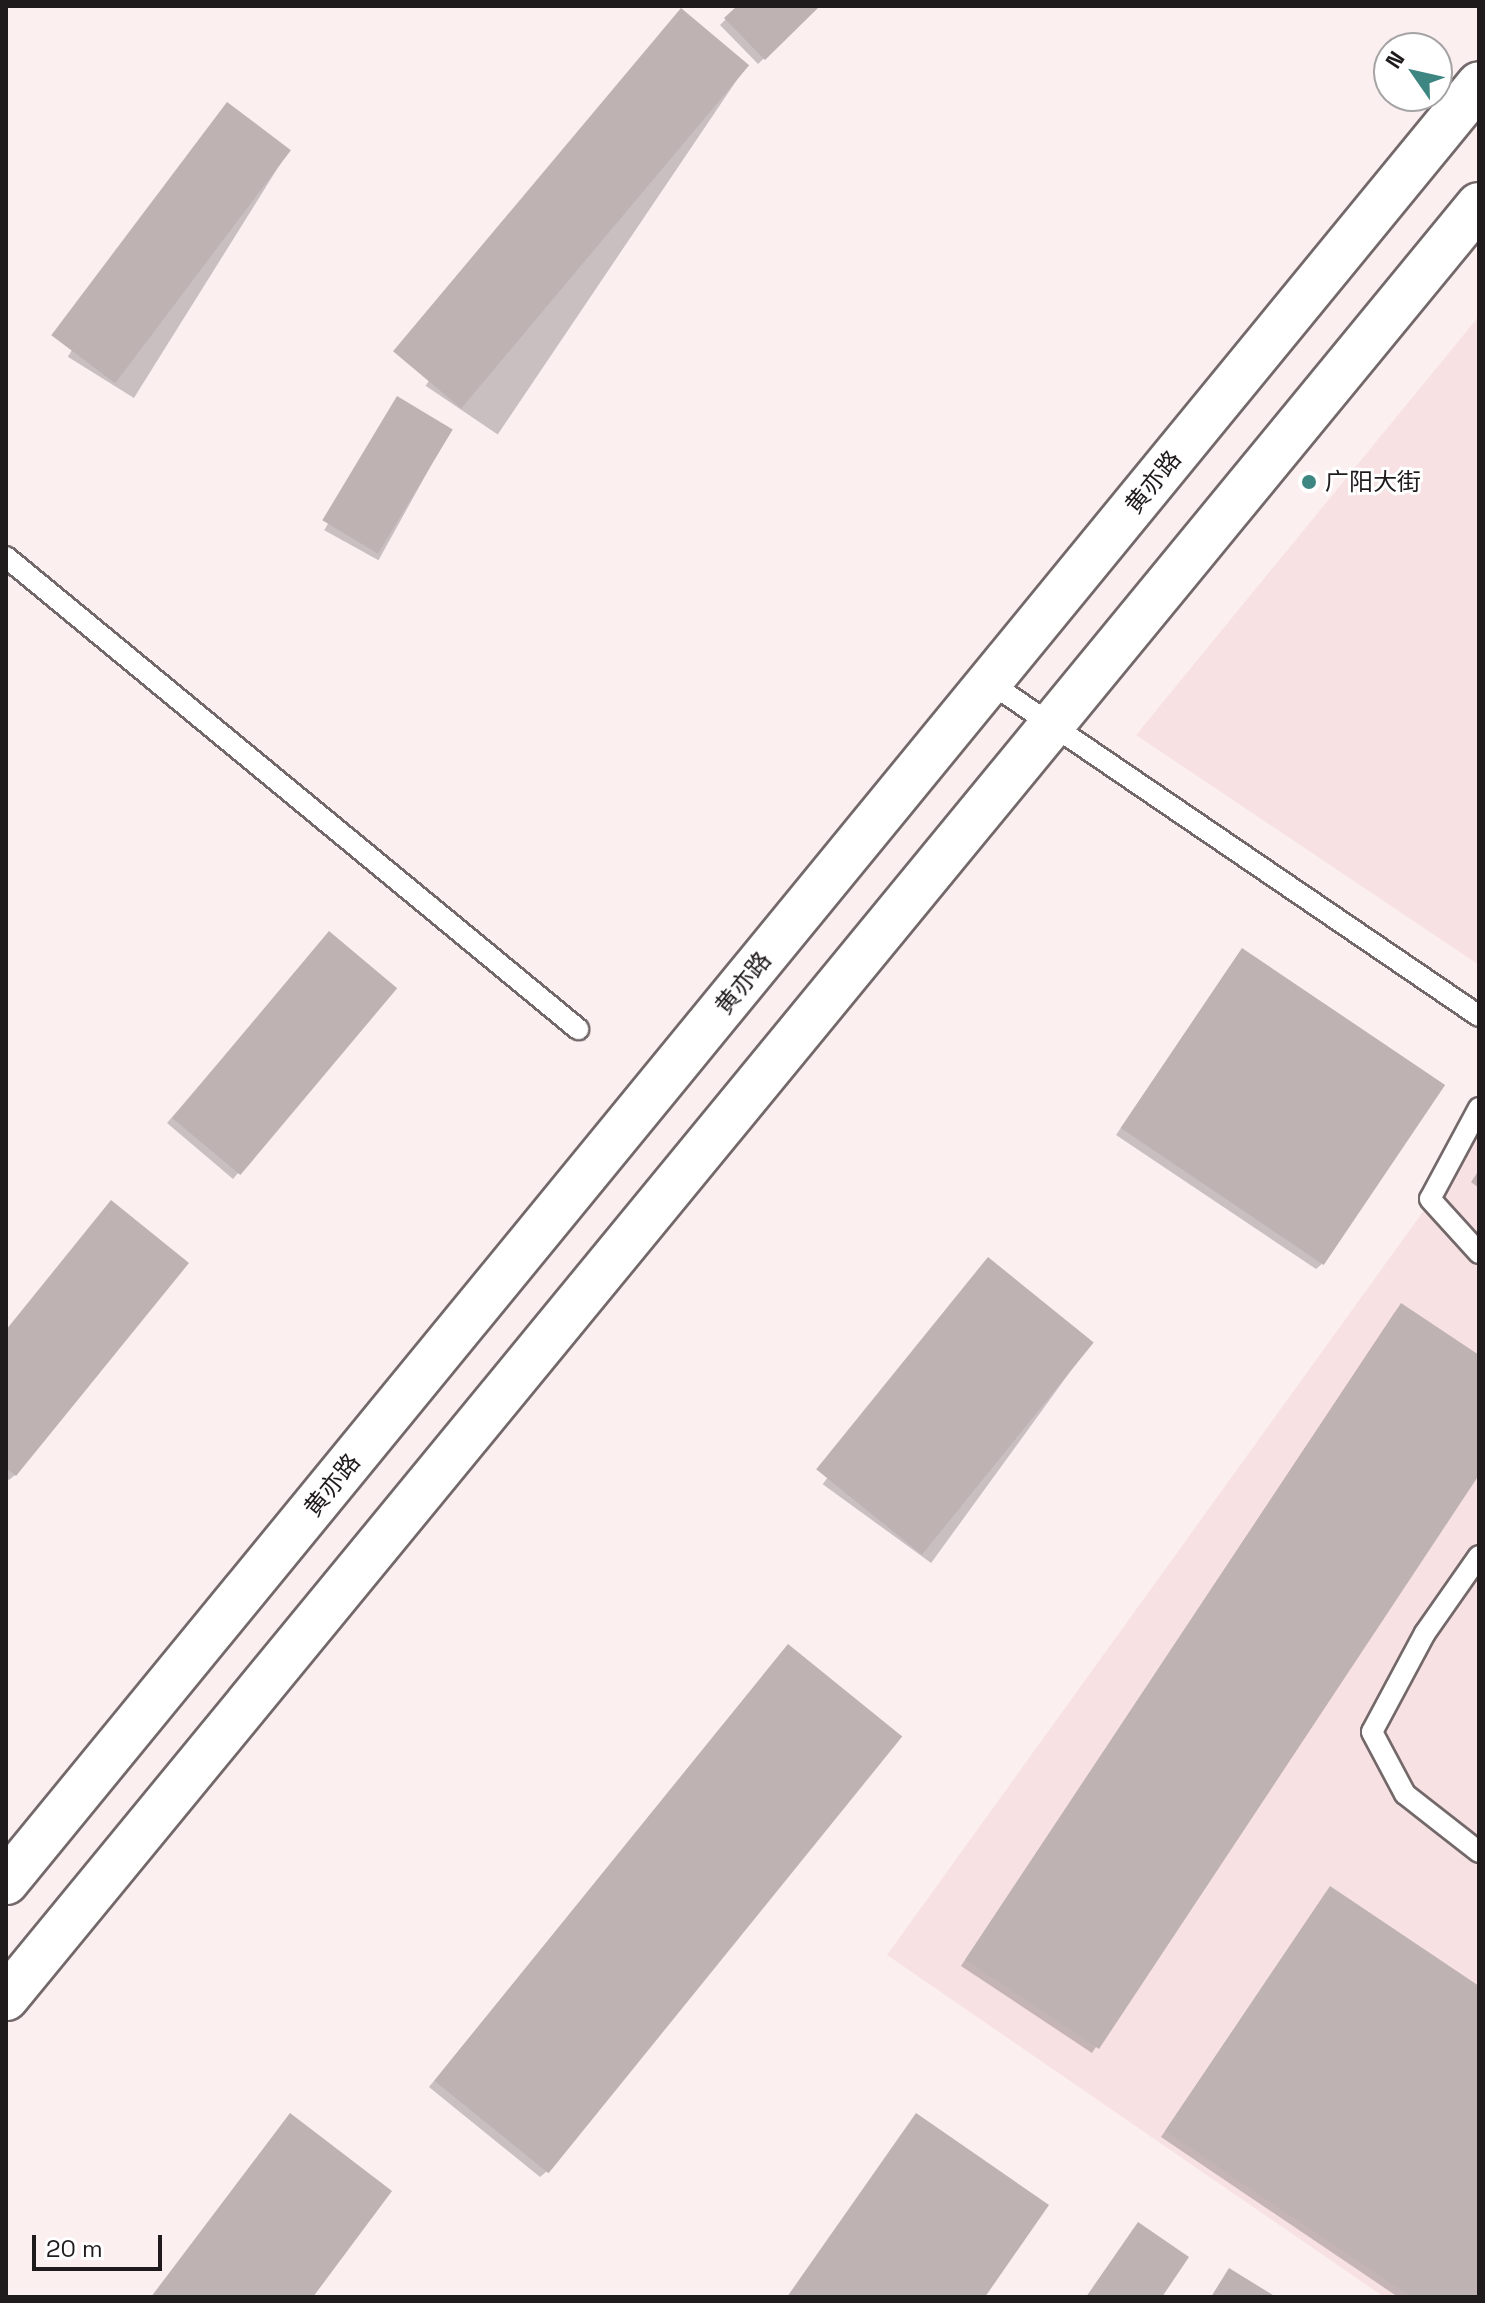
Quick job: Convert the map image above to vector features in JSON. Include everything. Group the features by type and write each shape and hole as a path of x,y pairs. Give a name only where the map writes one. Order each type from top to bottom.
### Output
{"main road":[{"name":"黄亦路","path":"6,1882 1479,84"},
{"path":"6,1998 1479,205"}],"lane":[{"path":"6,557 578,1029"},
{"path":"989,682 1479,1016"},
{"path":"1479,1108 1430,1199 1479,1253"},
{"path":"1479,1556 1425,1633 1372,1732 1405,1794 1479,1852"}],"shaded area":[{"path":"1479,316 1479,965 1136,735"},
{"path":"1479,1134 1479,2297 1384,2297 887,1955"}],"building":[{"path":"737,6 820,6 765,60 724,18"},
{"path":"681,8 749,65 461,408 393,351"},
{"path":"227,102 291,150 115,383 51,335"},
{"path":"397,396 453,429 378,554 322,520"},
{"path":"329,931 397,988 240,1175 172,1118"},
{"path":"1242,948 1445,1085 1324,1265 1121,1128"},
{"path":"111,1200 189,1263 16,1476 6,1468 6,1330"},
{"path":"988,1257 1094,1343 922,1555 816,1469"},
{"path":"1401,1303 1479,1355 1479,1475 1099,2049 965,1960"},
{"path":"788,1644 902,1737 549,2173 434,2081"},
{"path":"1330,1886 1479,1986 1479,2297 1411,2297 1165,2131"},
{"path":"290,2113 392,2191 313,2297 151,2297"},
{"path":"916,2113 1049,2205 985,2297 787,2297"},
{"path":"1138,2222 1189,2257 1162,2297 1086,2297"},
{"path":"1229,2268 1276,2297 1211,2297"}],"place":[{"name":"广阳大街","path":"1309,482"}]}
